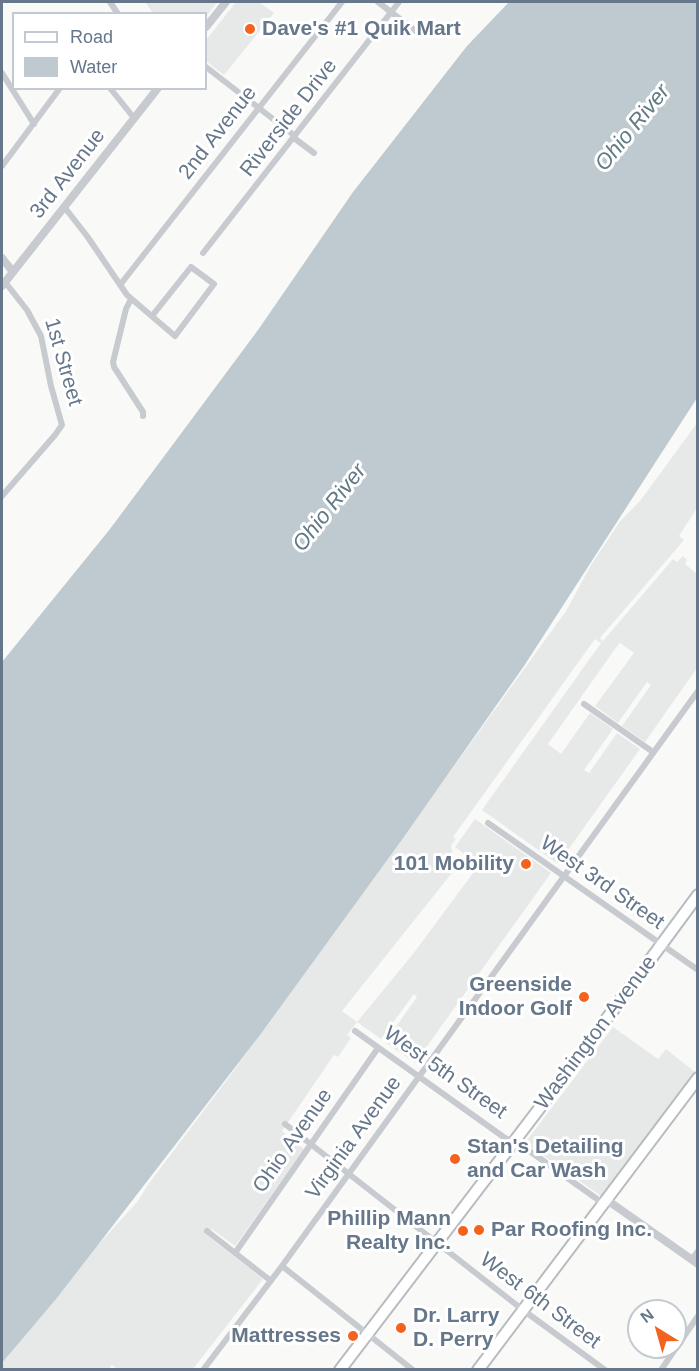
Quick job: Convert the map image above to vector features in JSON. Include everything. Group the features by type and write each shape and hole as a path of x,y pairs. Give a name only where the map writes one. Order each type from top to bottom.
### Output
{"main road":[{"name":"Washington Avenue","path":"340,1370 698,896"},
{"path":"478,1370 698,1078"}],"street":[{"path":"207,26 226,2"},
{"name":"2nd Avenue","path":"120,285 342,2"},
{"path":"378,2 417,32"},
{"name":"Riverside Drive","path":"203,253 399,2"},
{"path":"207,68 314,153"},
{"path":"2,73 12,89"},
{"path":"13,90 34,124"},
{"path":"2,166 59,90"},
{"path":"112,90 134,118"},
{"name":"3rd Avenue","path":"3,284 156,90"},
{"path":"65,208 131,298 175,336 214,284 191,267 152,316"},
{"path":"2,258 13,273"},
{"name":"1st Street","path":"2,496 62,425 41,336 27,310 3,284"},
{"path":"131,298 126,309 113,362 143,412 143,416"},
{"name":"Virginia Avenue","path":"203,1370 282,1266 698,691"},
{"path":"584,704 653,752"},
{"name":"West 3rd Street","path":"488,823 698,970"},
{"name":"West 5th Street","path":"355,1031 514,1142 694,1262"},
{"name":"Ohio Avenue","path":"235,1253 378,1048"},
{"name":"West 6th Street","path":"285,1124 437,1244 605,1370"},
{"path":"207,1231 271,1281"},
{"path":"694,1262 698,1251"},
{"path":"282,1266 413,1370"},
{"path":"661,1370 698,1316"}],"shaded area":[{"path":"145,2 217,2 207,16 207,12 152,12"},
{"path":"236,2 259,2 274,13 224,75 207,62 207,39"},
{"path":"697,423 697,508 679,536 684,540 600,638 603,641 673,559 677,562 683,556 687,560 685,564 697,574 697,668 645,742 622,726 651,685 647,682 618,723 595,706 634,653 620,643 615,649 548,744 561,754 590,713 613,729 584,770 589,773 617,733 640,749 558,864 482,810 601,643 595,639 453,837 456,839 451,845 455,869 342,1011 357,1022 347,1035 351,1038 338,1057 334,1055 282,1131 304,1149 235,1246 212,1229 207,1235 263,1279 193,1369 117,1369 112,1365 108,1370 2,1370 2,1363 97,1246 138,1201 232,1073 566,611 591,565 621,520 640,501"},
{"path":"475,819 551,873 415,1063 385,1042 417,997 414,994 381,1039 357,1022 413,954 479,865 455,847"},
{"path":"613,1027 658,1059 666,1049 695,1072 601,1196 525,1143"}],"water":[{"name":"Ohio River","path":"509,2 697,2 697,398 524,666 401,841 260,1035 57,1298 2,1363 2,662 110,529 258,330 353,192 467,46"}],"place":[{"name":"Dave's #1 Quik Mart","path":"250,29"},
{"name":"101 Mobility","path":"526,864"},
{"name":"Greenside Indoor Golf","path":"584,997"},
{"name":"Stan's Detailing and Car Wash","path":"455,1159"},
{"name":"Par Roofing Inc.","path":"479,1230"},
{"name":"Phillip Mann Realty Inc.","path":"463,1231"},
{"name":"Dr. Larry D. Perry","path":"401,1328"},
{"name":"Mattresses","path":"353,1336"}]}
